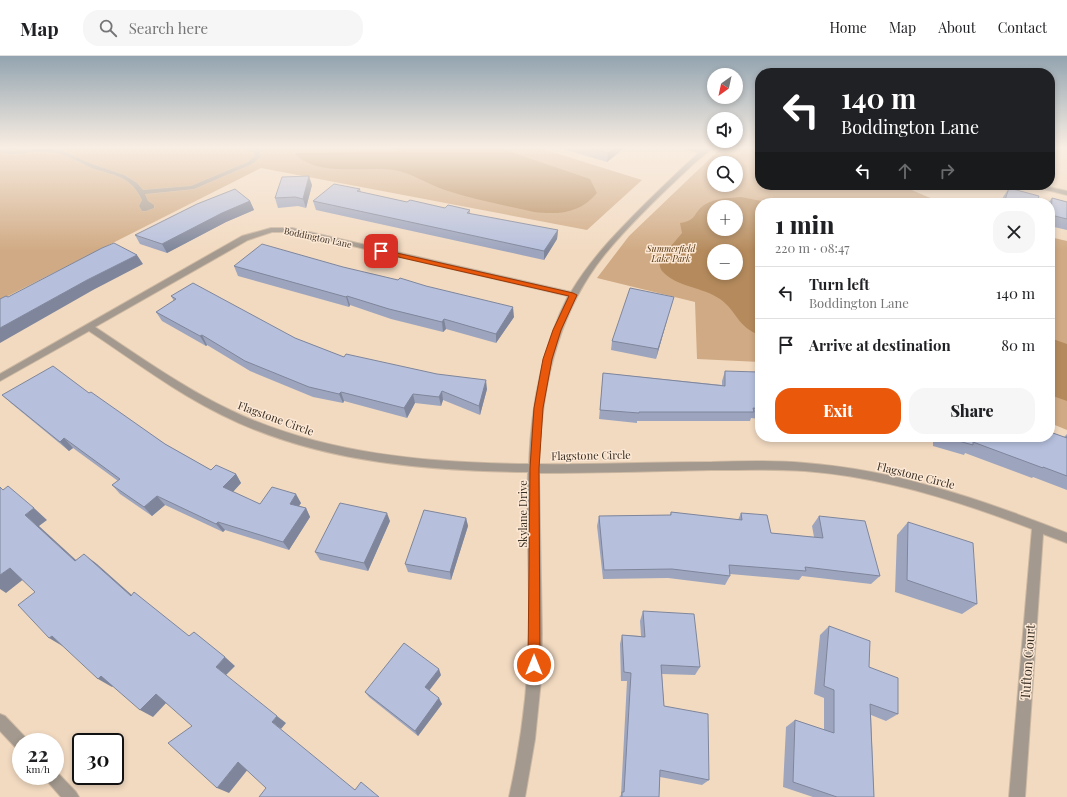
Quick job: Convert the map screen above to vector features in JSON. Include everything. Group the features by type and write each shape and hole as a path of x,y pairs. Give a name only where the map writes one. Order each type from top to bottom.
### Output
{"street":[{"name":"Skylane Drive","path":"517,797 524,761 534,680 535,437 540,394 547,359 557,330 573,295 585,274 609,244 673,182"},
{"path":"1053,190 1067,193"},
{"name":"Boddington Lane","path":"0,378 245,238 271,230 292,230 573,295"},
{"name":"Flagstone Circle","path":"89,327 215,407 258,426 306,442 359,454 416,463 535,468 768,465 836,471 875,477 920,487 980,505 1067,538"},
{"name":"Tufton Court","path":"1017,797 1038,527"},
{"path":"0,721 12,734"},
{"path":"60,785 71,797"}],"lane":[{"path":"131,182 141,192 144,201"},
{"path":"141,192 177,190 208,182"}],"green space":[{"path":"0,182 234,182 0,300"},
{"path":"332,182 640,182 587,230"},
{"name":"Summerfield Lake Park","path":"686,182 707,182 707,192 743,192 743,182 755,182 755,190 912,190 930,198 755,198 755,362 697,359 695,302 597,278 629,236"},
{"path":"1055,238 1067,241 1067,430 1055,425"}],"shaded area":[{"path":"425,182 591,182 597,193 584,205 576,209 561,213 552,213 534,212 478,200 438,188"},
{"path":"741,197 755,200 755,333 746,328 720,299 706,292 682,284 668,276 662,271 660,266 660,256 682,233 680,223 690,220 700,208 707,204 707,236 743,236 743,200 718,200"},
{"path":"1055,340 1067,344 1067,401 1055,397"}],"building":[{"path":"280,182 308,182 303,199 295,197 275,198"},
{"path":"334,184 360,189 357,191 407,202 410,200 445,208 448,205 470,210 467,213 558,230 544,251 313,201"},
{"path":"235,189 250,201 222,213 162,244 135,235 197,204"},
{"path":"1008,190 1016,190 1039,196 1038,198 1006,198"},
{"path":"1055,199 1067,202 1067,219 1055,216"},
{"path":"114,243 137,255 87,280 0,328 0,299 6,296 8,297"},
{"path":"262,244 343,267 398,280 400,278 426,286 513,307 496,334 444,319 442,322 389,309 347,296 346,297 234,266"},
{"path":"193,283 295,338 344,357 346,354 437,374 486,380 479,406 442,391 439,397 413,394 404,408 341,392 339,394 309,387 245,361 202,335 200,336 156,312 176,299 171,296"},
{"path":"630,288 674,297 658,349 612,341"},
{"path":"53,366 89,393 91,392 165,444 211,470 216,465 236,474 223,487 260,504 272,487 296,494 290,504 306,508 283,542 218,522 216,524 157,496 144,507 112,485 120,479 64,438 60,442 2,395"},
{"path":"725,371 755,372 754,412 639,413 600,410 603,373 725,386"},
{"path":"1055,434 1067,438 1067,476 973,442 1055,442"},
{"path":"962,442 973,442 973,445"},
{"path":"8,486 34,508 25,515 75,561 84,554 131,596 134,592 189,636 194,632 225,657 216,667 277,716 272,722 355,790 361,782 379,797 259,797 266,788 238,762 217,788 168,743 192,726 156,694 140,710 101,676 98,679 52,636 49,638 18,605 35,592 10,568 0,575 0,487 3,490"},
{"path":"340,503 387,513 364,563 315,552"},
{"path":"424,510 466,518 450,572 405,564"},
{"path":"671,512 742,520 741,513 767,515 771,533 823,538 819,516 865,521 880,576 805,567 806,571 729,565 730,576 672,569 604,570 599,516 671,515"},
{"path":"908,522 973,543 977,604 907,580"},
{"path":"643,611 694,614 700,667 661,665 664,706 708,714 709,780 660,770 659,797 622,797 622,792 624,792 631,673 624,672 622,635 645,637"},
{"path":"829,626 870,641 869,667 898,678 898,714 870,704 874,797 837,797 793,782 795,720 834,733 834,690 824,686"},
{"path":"404,643 439,669 425,687 439,698 415,731 365,692"}],"route":[{"path":"381,251 573,295 557,330 547,359 538,408 535,437 534,665"}]}
